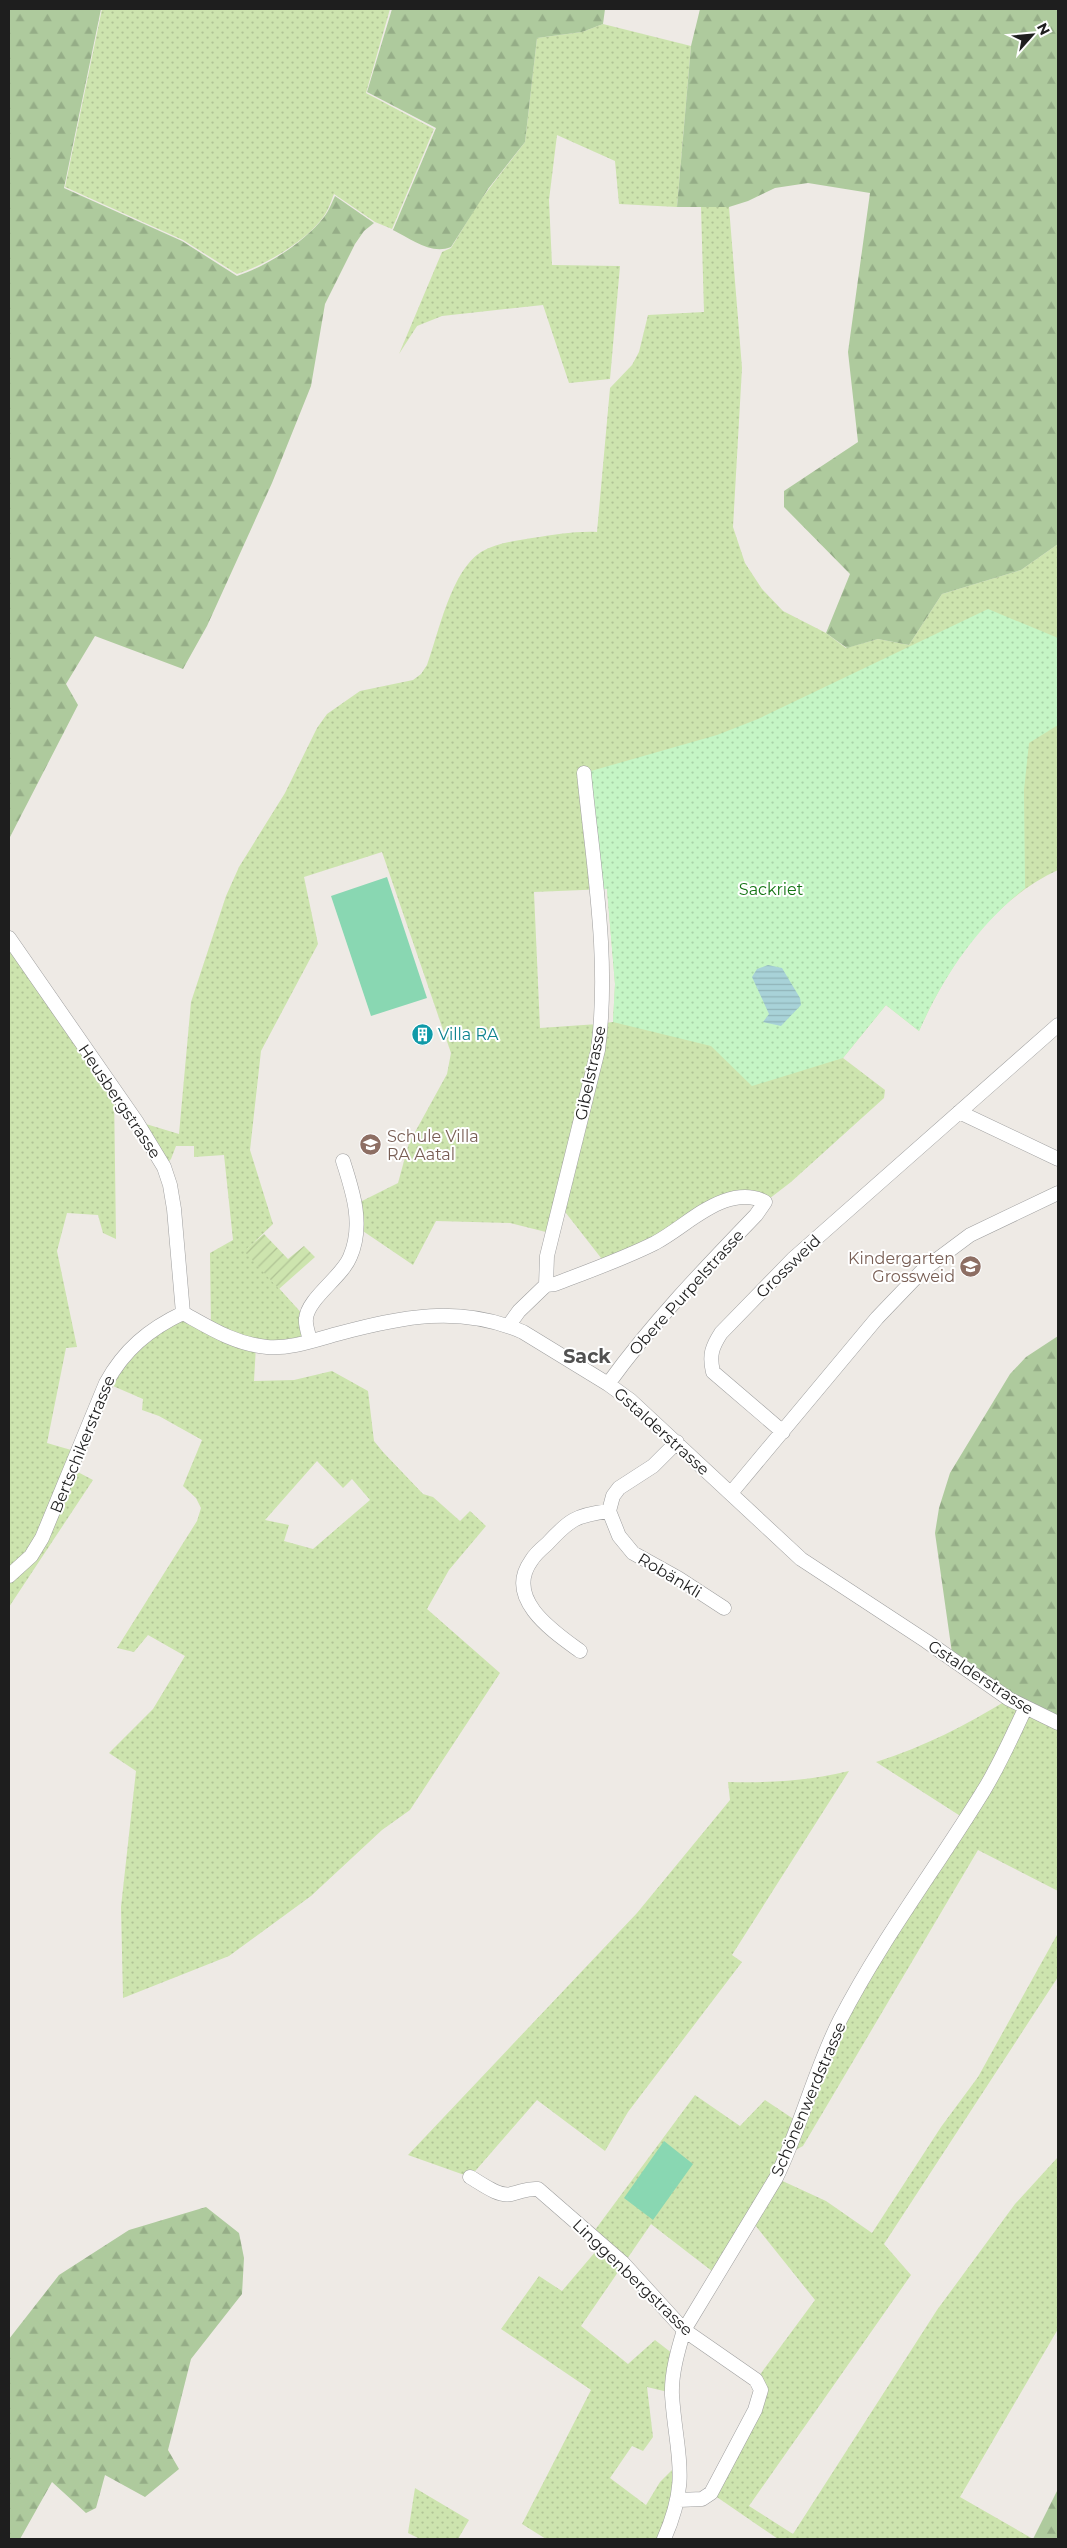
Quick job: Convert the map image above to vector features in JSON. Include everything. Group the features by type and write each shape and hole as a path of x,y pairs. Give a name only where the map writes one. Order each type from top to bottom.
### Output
{"street":[{"name":"Gibelstrasse","path":"546,1285 548,1256 598,1050 602,1022 603,961 584,773"},
{"name":"Heusbergstrasse","path":"9,938 136,1121 164,1167 170,1185 174,1209 183,1314"},
{"name":"Grossweid","path":"783,1432 713,1372 710,1360 712,1347 721,1333 794,1258 1058,1024"},
{"path":"959,1112 1058,1159"},
{"path":"310,1341 306,1318 311,1306 342,1272 351,1257 357,1227 356,1204 343,1161"},
{"path":"731,1494 877,1318 937,1258 987,1226 1058,1192"},
{"name":"Obere Purpelstrasse","path":"546,1285 555,1284 627,1256 656,1242 708,1208 723,1201 749,1196 765,1202 756,1215 676,1299 628,1356 608,1384"},
{"path":"509,1325 519,1311 546,1285"},
{"name":"Gstalderstrasse","path":"183,1314 227,1338 256,1346 280,1347 393,1319 419,1316 473,1317 509,1325 608,1384 630,1400 801,1559 1026,1709 1058,1723"},
{"name":"Bertschikerstrasse","path":"9,1576 31,1556 51,1520 114,1367 138,1340 183,1314"},
{"path":"580,1651 544,1626 532,1610 523,1579 530,1561 567,1522 588,1513 609,1511 613,1496 619,1488 653,1466 677,1442"},
{"name":"Robänkli","path":"609,1511 619,1536 633,1553 673,1574 724,1608"},
{"name":"Schönenwerdstrasse","path":"664,2539 678,2500 681,2461 672,2393 676,2357 684,2330 776,2178 788,2154 818,2065 840,2020 870,1968 986,1788 1026,1709"},
{"name":"Linggenbergstrasse","path":"470,2177 502,2194 511,2194 527,2188 538,2189 623,2263 684,2330 756,2380 761,2390 755,2410 711,2493 702,2499 678,2500"}],"green space":[{"path":"9,9 101,9 64,188 182,241 237,276 273,260 296,244 324,217 335,196 374,223 364,231 355,244 325,304 311,386 272,483 207,626 183,669 95,636 66,684 78,705 9,839"},
{"path":"102,9 390,9 366,93 434,129 392,229 375,222 334,194 324,216 307,234 285,251 260,265 237,274 183,240 65,187"},
{"path":"392,9 605,9 603,24 582,32 537,38 525,142 488,189 451,247 444,249 429,248 393,230 436,128 367,92"},
{"path":"700,9 1058,9 1058,544 1021,570 942,594 909,645 878,639 847,648 826,633 850,574 784,507 784,491 858,442 848,352 870,193 808,183 775,188 748,201 729,207 677,207 691,46"},
{"path":"603,24 691,46 677,207 619,204 615,161 557,135 549,200 552,265 620,266 610,379 569,383 543,305 442,316 417,326 399,354 442,252 451,248 479,202 525,142 537,38 582,32"},
{"path":"701,207 729,207 742,368 733,527 745,563 762,589 783,611 826,633 846,648 878,639 909,645 942,594 1021,570 1058,544 1058,870 1034,883 992,917 958,960 919,1031 886,1005 843,1058 885,1090 884,1098 791,1182 765,1202 749,1196 605,1263 562,1208 605,1023 613,1022 615,984 607,889 534,892 540,1028 598,1024 550,1233 510,1223 436,1221 413,1265 357,1227 356,1204 398,1183 409,1143 447,1074 451,1053 382,852 304,877 318,944 261,1051 250,1150 273,1224 245,1251 306,1318 310,1341 256,1346 254,1381 294,1380 332,1371 368,1391 374,1441 383,1452 423,1494 433,1497 460,1521 470,1511 486,1526 449,1570 427,1609 500,1673 410,1810 382,1830 311,1896 229,1956 123,1998 121,1907 136,1771 109,1753 153,1709 185,1656 148,1635 134,1652 117,1648 197,1521 201,1508 196,1498 183,1486 202,1440 159,1416 142,1410 143,1399 106,1383 114,1367 183,1313 211,1328 210,1253 233,1240 224,1155 194,1157 194,1146 176,1146 171,1159 164,1167 136,1121 179,1134 191,1002 226,896 239,867 285,793 317,728 327,714 360,691 413,680 421,674 427,665 454,587 471,561 481,552 499,544 519,540 581,532 597,532 610,388 632,365 639,352 648,315 704,312","holes":["317,1461 343,1488 352,1479 370,1500 313,1549 284,1541 289,1525 265,1520"]},
{"name":"Sackriet","path":"988,609 1058,638 1058,725 1029,743 1024,790 1025,888 992,919 963,953 939,991 919,1031 886,1005 843,1058 752,1086 711,1046 613,1022 615,984 607,889 596,890 584,773 717,735 758,719"},
{"path":"387,877 427,998 371,1016 331,896"},
{"path":"9,938 114,1089 116,1239 103,1233 98,1215 67,1213 57,1251 77,1347 66,1348 47,1443 78,1452 72,1469 93,1480 9,1607"},
{"path":"264,1234 288,1259 304,1246 315,1257 279,1289 244,1251"},
{"path":"1058,1336 1058,1723 953,1660 935,1533 939,1508 950,1473 1010,1374 1026,1357"},
{"path":"1009,1699 1058,1723 1058,1891 978,1850 803,2146 788,2154 776,2178 826,2201 872,2233 941,2127 978,2077 1058,1933 1058,1977 884,2244 911,2275 749,2506 793,2534 937,2310 1015,2204 1058,2157 1058,2329 960,2497 1033,2539 778,2539 711,2493 755,2410 756,2380 815,2300 751,2220 717,2275 651,2224 581,2326 628,2364 655,2340 677,2357 672,2393 647,2387 653,2437 643,2451 632,2446 610,2478 646,2505 660,2482 681,2461 664,2539 546,2539 522,2524 591,2390 501,2329 539,2276 562,2291 602,2244 592,2234 695,2095 740,2126 765,2100 798,2122 818,2065 965,1819 876,1762 944,1735"},
{"path":"849,1771 732,1955 742,1962 628,2112 605,2151 537,2100 470,2177 408,2155 637,1913 730,1800 728,1782 789,1781"},
{"path":"664,2141 693,2164 653,2220 624,2198"},
{"path":"206,2207 239,2233 244,2258 242,2294 191,2359 168,2450 179,2469 145,2497 105,2475 96,2508 86,2513 52,2482 20,2539 9,2539 9,2339 59,2275 129,2230"},
{"path":"415,2488 469,2520 458,2539 420,2539 408,2533"},
{"path":"1058,2489 1058,2539 1033,2539"}],"water":[{"path":"768,965 782,968 800,998 801,1005 781,1026 763,1022 769,1014 752,977 757,969"}],"place":[{"name":"Villa RA","path":"422,1034"},
{"name":"Schule Villa RA Aatal","path":"371,1145"},
{"name":"Kindergarten Grossweid","path":"971,1267"}],"district":[{"name":"Sack","path":"587,1356"}]}
